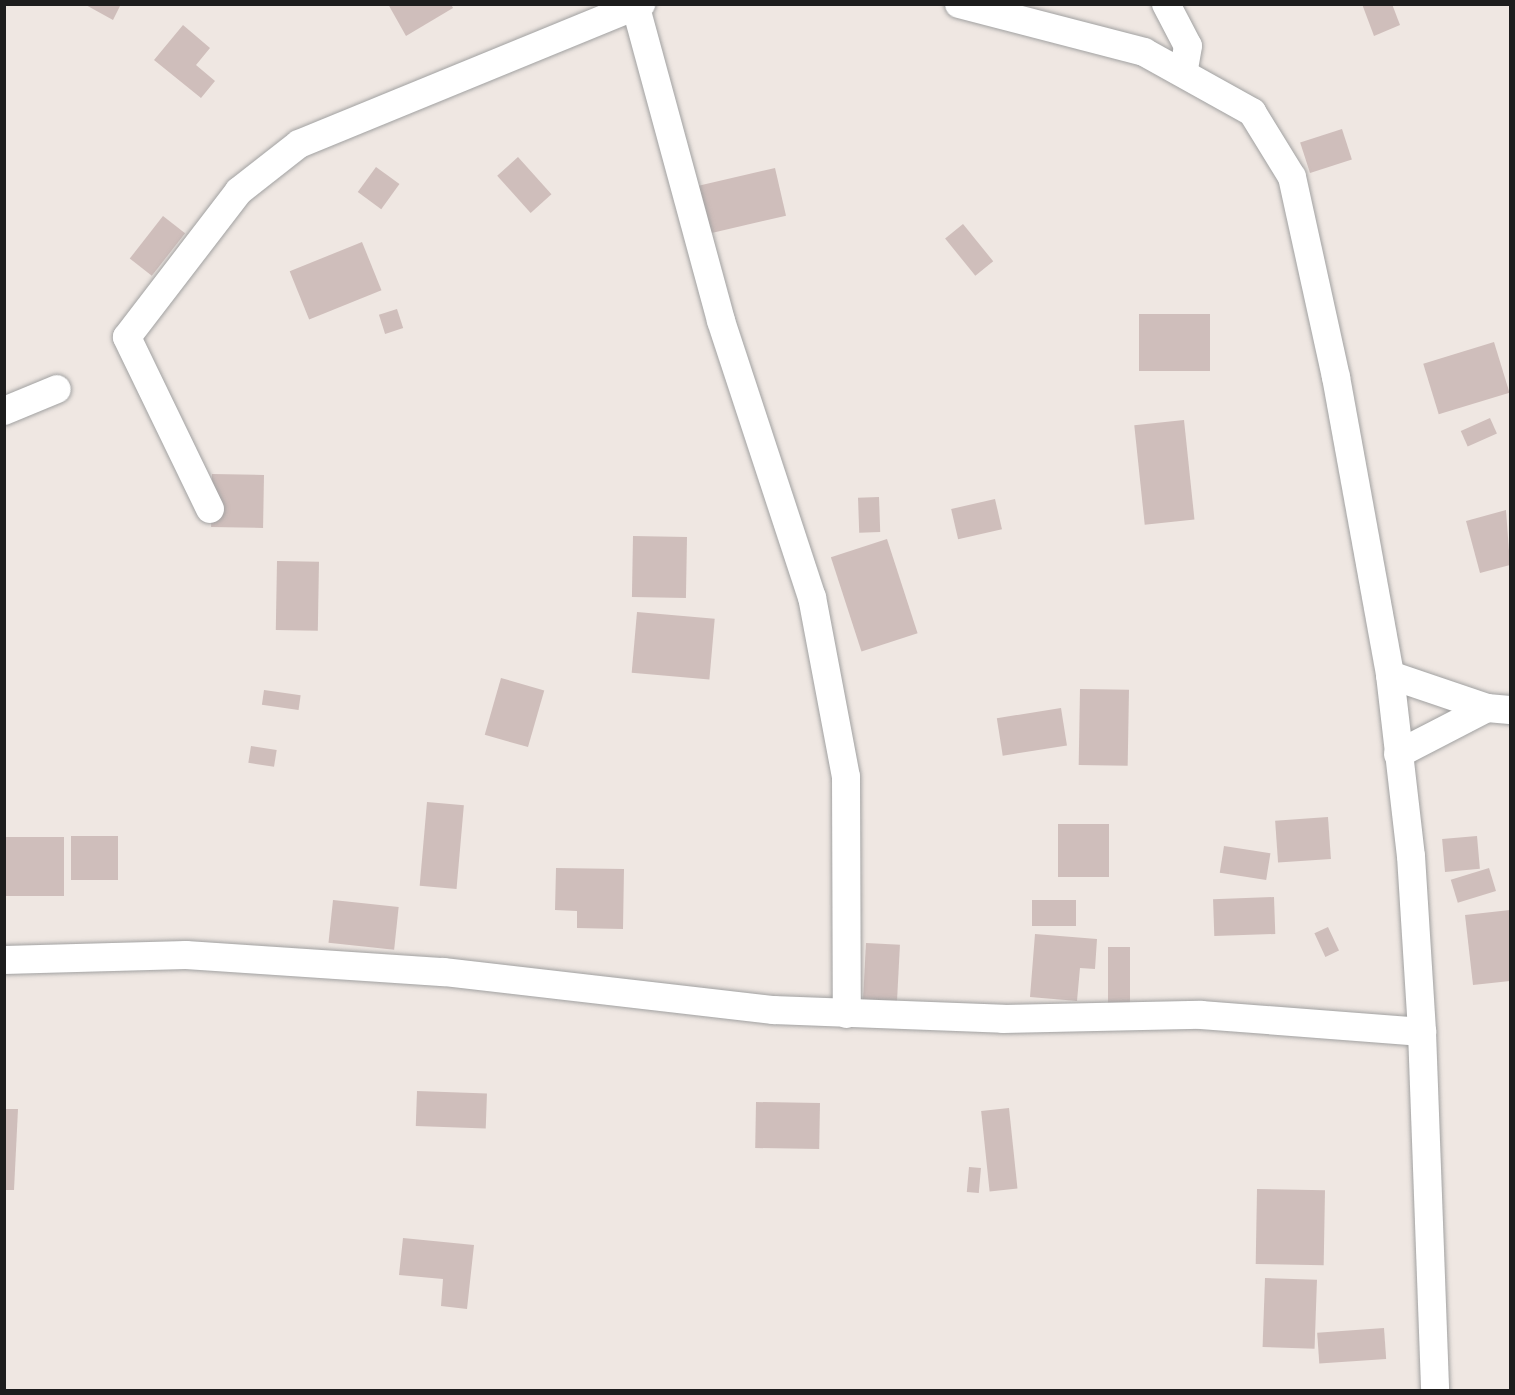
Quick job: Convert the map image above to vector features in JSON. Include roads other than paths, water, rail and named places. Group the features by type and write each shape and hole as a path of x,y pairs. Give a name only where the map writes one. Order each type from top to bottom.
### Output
{"street":[{"path":"959,4 1144,52 1252,111 1292,177 1336,377 1390,675 1411,856 1422,1032 1435,1390"},
{"path":"1166,4 1188,46 1183,73"},
{"path":"210,509 127,337 239,191 298,144 637,5 721,321 812,597 846,777 847,1014"},
{"path":"4,411 57,389"},
{"path":"1390,675 1499,709"},
{"path":"1398,754 1499,709"},
{"path":"4,960 186,955 444,972 773,1010 1003,1019 1201,1015 1422,1032"}]}
